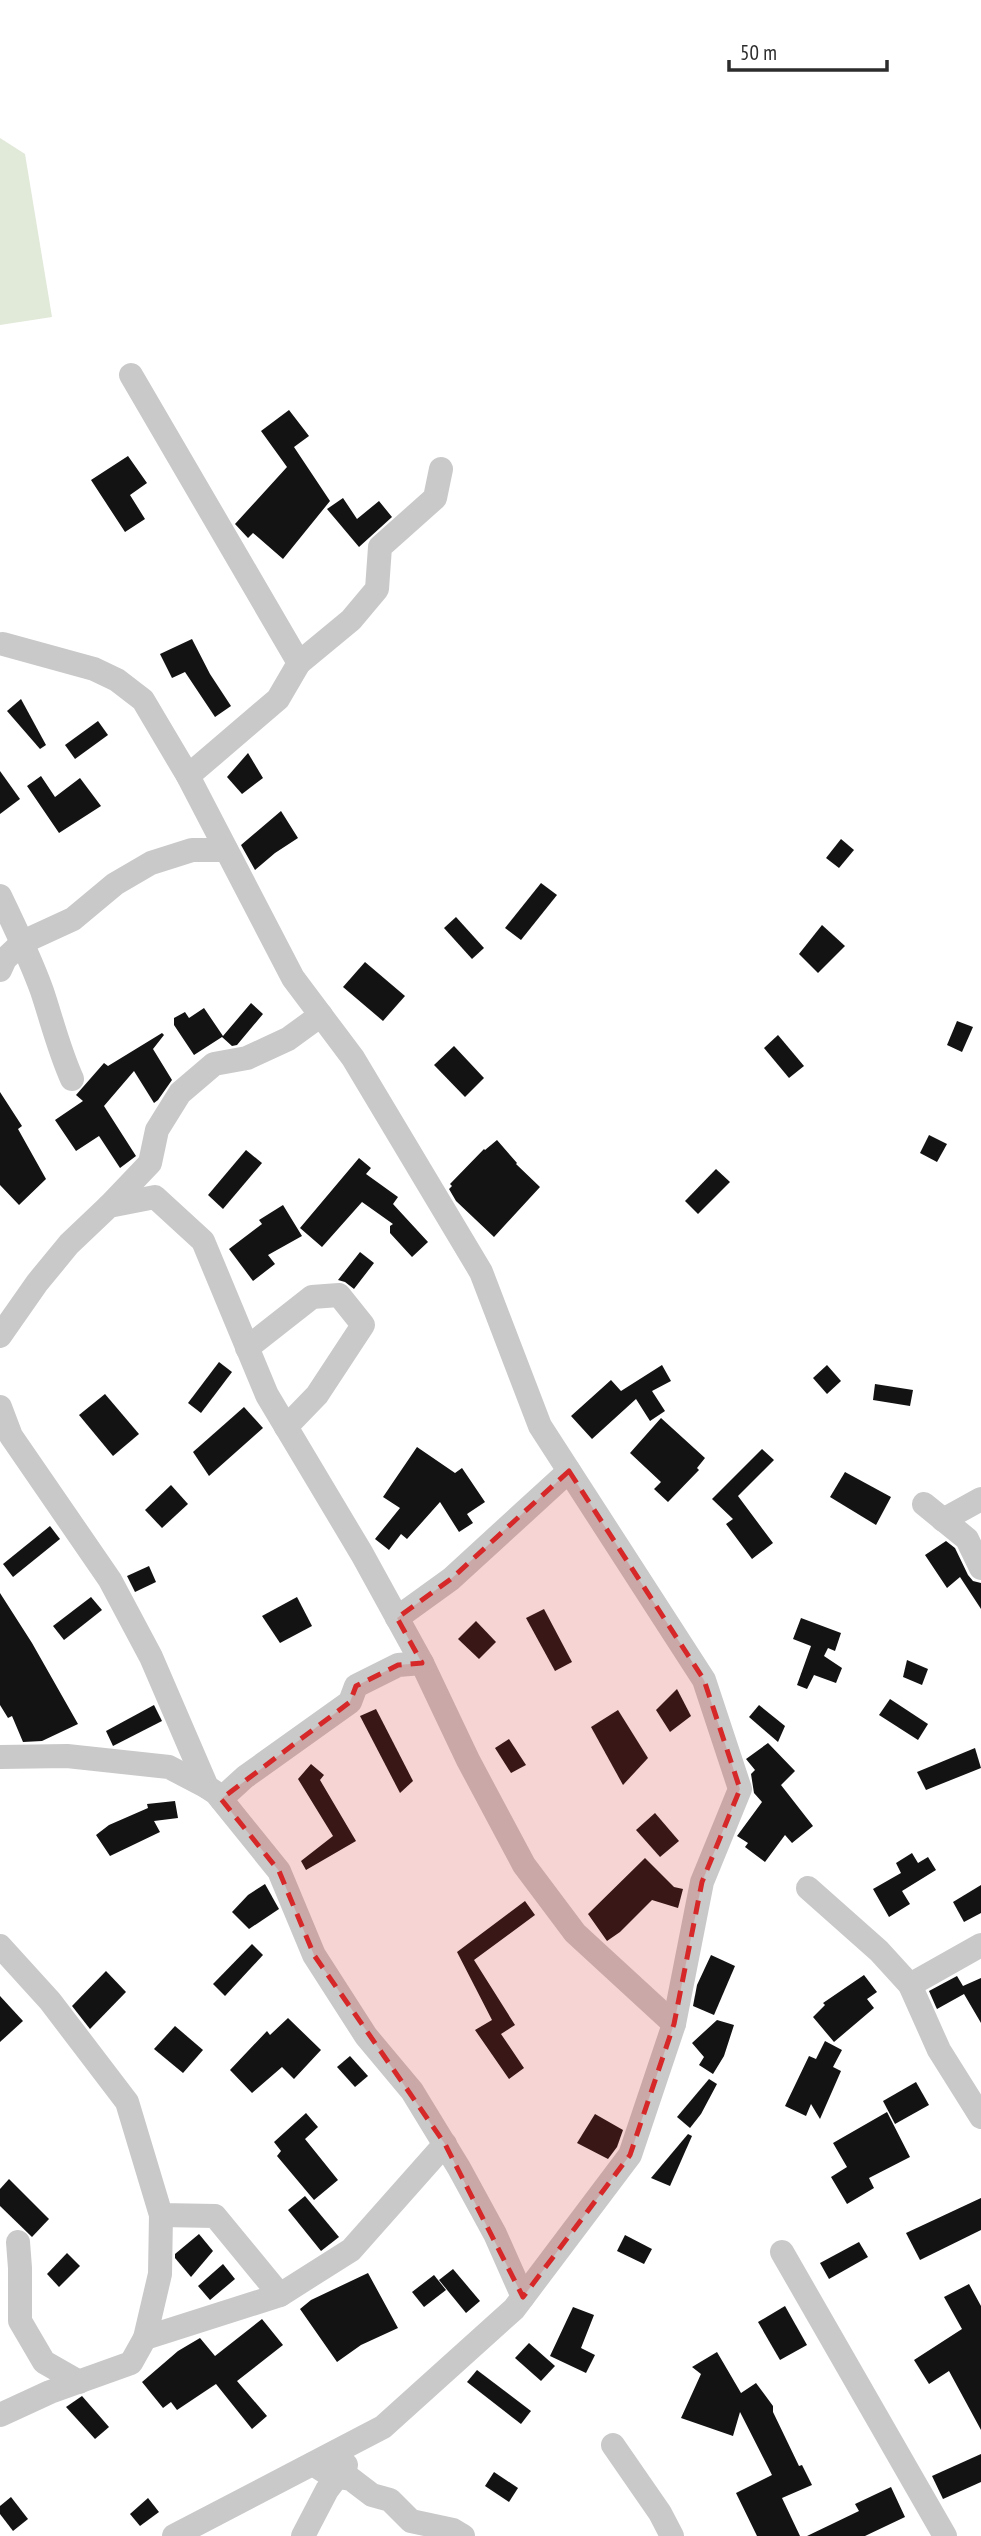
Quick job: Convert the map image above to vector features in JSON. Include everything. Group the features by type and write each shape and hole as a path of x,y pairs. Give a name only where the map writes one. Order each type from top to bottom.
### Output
{"street":[{"path":"131,375 299,663"},
{"path":"188,776 278,699 299,663 351,620 377,589 380,547 435,498 441,469"},
{"path":"3,644 94,669 117,680 143,700 188,776 293,978 353,1058 481,1272 540,1426 704,1680 740,1789 702,1882 674,2024 631,2155 514,2309 383,2427 174,2536"},
{"path":"0,970 5,959 23,942 73,919 115,884 151,863 192,850 226,850"},
{"path":"0,896 23,942 60,1052 72,1079"},
{"path":"321,1015 288,1039 247,1058 214,1064 180,1093 157,1130 150,1163 155,1197 202,1241 267,1395 362,1554 422,1663 468,1760 524,1865 575,1933 674,2024"},
{"path":"0,1336 37,1283 69,1244 150,1163"},
{"path":"109,1206 155,1197"},
{"path":"247,1348 312,1297 339,1295 363,1325 317,1395 286,1427"},
{"path":"0,1407 6,1439 110,1580 156,1668 214,1793 279,1871 314,1955 366,2036 412,2091 445,2144 495,2234 523,2297"},
{"path":"397,1618 451,1578 569,1471"},
{"path":"981,1500 933,1512 967,1539 981,1568"},
{"path":"214,1793 245,1777 350,1702 356,1686 398,1665 422,1663"},
{"path":"0,1757 67,1756 169,1767 214,1793"},
{"path":"808,1888 879,1951 911,1985 939,2050 981,2117"},
{"path":"0,1945 50,2001 127,2102 162,2215 160,2274 145,2338 131,2363 0,2415"},
{"path":"911,1985 981,1945"},
{"path":"145,2338 280,2295 351,2250 445,2144"},
{"path":"162,2215 215,2216 280,2295"},
{"path":"18,2242 20,2321 44,2362 79,2382"},
{"path":"782,2252 945,2536"},
{"path":"303,2536 327,2490 370,2434"},
{"path":"613,2445 660,2512 672,2536"},
{"path":"313,2464 337,2477 351,2479 372,2495 390,2500 411,2521 453,2530 463,2536"}],"highlighted area":[{"path":"569,1471 704,1680 740,1789 702,1882 674,2024 630,2155 523,2297 445,2144 314,1955 279,1871 221,1799 350,1702 356,1686 398,1665 422,1663 397,1618 451,1579"}],"green space":[{"path":"0,138 25,154 52,317 0,325"}],"building":[{"path":"289,410 309,436 294,447 330,501 283,559 253,533 248,538 235,524 287,467 261,431"},
{"path":"128,456 147,483 130,495 145,519 125,532 91,480"},
{"path":"343,498 357,519 379,501 392,517 359,547 327,509"},
{"path":"192,639 231,706 215,717 185,672 172,678 160,654"},
{"path":"21,699 46,745 40,749 7,711"},
{"path":"98,721 108,735 75,759 65,745"},
{"path":"248,753 263,778 242,794 227,777"},
{"path":"0,771 20,799 0,814"},
{"path":"41,776 55,797 80,778 101,806 59,833 27,786"},
{"path":"281,811 298,838 255,870 241,845"},
{"path":"841,839 854,850 839,868 826,858"},
{"path":"541,883 557,895 521,940 505,928"},
{"path":"456,917 484,948 472,959 444,928"},
{"path":"822,925 845,946 818,973 799,954"},
{"path":"365,962 405,996 383,1021 343,987"},
{"path":"251,1003 263,1014 237,1045 232,1046 222,1037 194,1055 174,1025 174,1018 185,1012 189,1018 204,1008 223,1036"},
{"path":"957,1021 973,1027 962,1052 947,1045"},
{"path":"162,1033 164,1035 153,1049 172,1080 158,1100 154,1103 134,1071 104,1106 136,1156 120,1168 99,1136 76,1151 55,1120 83,1101 76,1095 104,1063 108,1066"},
{"path":"778,1035 804,1066 789,1078 764,1048"},
{"path":"454,1046 484,1078 465,1097 434,1065"},
{"path":"0,1092 22,1126 18,1129 46,1179 19,1205 0,1185"},
{"path":"929,1135 947,1144 937,1162 920,1153"},
{"path":"497,1140 516,1164 540,1187 494,1237 456,1201 449,1189 452,1186 450,1184 484,1149"},
{"path":"246,1150 262,1163 223,1209 208,1195"},
{"path":"359,1158 371,1168 366,1174 398,1197 393,1204 428,1242 412,1257 390,1233 390,1226 393,1224 362,1202 322,1247 300,1228"},
{"path":"716,1169 730,1182 698,1214 685,1201"},
{"path":"283,1205 302,1236 268,1255 275,1264 253,1281 229,1249 262,1224 259,1220"},
{"path":"360,1252 374,1263 354,1289 338,1280"},
{"path":"219,1362 232,1372 201,1413 188,1403"},
{"path":"662,1365 671,1381 652,1391 665,1411 650,1421 636,1399 592,1439 571,1416 611,1380 621,1391"},
{"path":"827,1365 841,1381 827,1394 813,1378"},
{"path":"875,1384 913,1390 910,1406 873,1400"},
{"path":"105,1394 139,1434 113,1456 79,1415"},
{"path":"244,1407 263,1428 209,1476 193,1452"},
{"path":"661,1418 705,1458 697,1468 699,1470 668,1502 654,1489 661,1482 630,1453"},
{"path":"417,1447 455,1473 462,1468 485,1502 467,1514 473,1523 459,1532 440,1502 407,1539 401,1534 389,1550 375,1539 400,1508 383,1497"},
{"path":"762,1449 774,1460 738,1496 773,1543 752,1559 726,1524 733,1519 712,1499"},
{"path":"845,1472 891,1497 876,1525 830,1497"},
{"path":"171,1485 188,1504 162,1528 145,1510"},
{"path":"50,1526 60,1539 13,1577 3,1564"},
{"path":"946,1541 955,1548 973,1581 981,1583 981,1609 960,1577 947,1588 925,1555"},
{"path":"149,1566 156,1582 135,1592 127,1576"},
{"path":"0,1593 78,1724 42,1741 23,1742 12,1716 8,1718 0,1705"},
{"path":"91,1597 102,1610 64,1640 53,1626"},
{"path":"297,1597 312,1626 280,1643 262,1616"},
{"path":"544,1609 572,1662 555,1671 526,1618"},
{"path":"801,1618 841,1633 835,1651 828,1648 824,1656 842,1668 836,1683 814,1675 807,1689 797,1685 811,1646 793,1639"},
{"path":"476,1621 496,1642 479,1659 458,1639"},
{"path":"907,1660 928,1669 922,1685 903,1677"},
{"path":"677,1689 691,1716 670,1732 656,1710"},
{"path":"890,1699 928,1724 918,1740 879,1715"},
{"path":"154,1705 162,1721 113,1746 106,1731"},
{"path":"759,1705 785,1726 778,1742 749,1717"},
{"path":"376,1709 413,1781 400,1793 360,1716"},
{"path":"618,1710 648,1758 623,1785 591,1727"},
{"path":"509,1739 526,1765 511,1773 495,1748"},
{"path":"768,1743 795,1771 781,1785 813,1826 792,1843 785,1835 765,1862 745,1847 748,1843 737,1836 762,1802 754,1793 751,1774 755,1770 746,1759"},
{"path":"975,1748 981,1768 926,1790 917,1772"},
{"path":"311,1764 324,1775 320,1780 356,1841 306,1870 301,1861 333,1836 298,1779"},
{"path":"175,1801 178,1818 154,1821 160,1832 110,1856 96,1835 109,1825 148,1808 147,1804"},
{"path":"655,1813 679,1841 660,1857 636,1830"},
{"path":"912,1853 918,1863 928,1857 936,1870 902,1891 910,1904 889,1917 873,1889 901,1873 896,1863"},
{"path":"645,1858 674,1887 683,1889 678,1908 652,1900 620,1932 607,1941 588,1914"},
{"path":"265,1884 279,1909 249,1929 232,1912 248,1895"},
{"path":"981,1885 981,1913 964,1922 953,1902"},
{"path":"525,1901 535,1915 474,1960 515,2025 501,2034 524,2068 509,2079 475,2030 492,2020 457,1952"},
{"path":"252,1944 263,1955 225,1996 213,1984"},
{"path":"711,1955 735,1966 714,2015 693,2006 697,1985"},
{"path":"106,1971 126,1992 90,2029 72,2006"},
{"path":"864,1975 877,1992 867,1999 874,2008 834,2042 813,2017 825,2005 823,2003"},
{"path":"957,1976 963,1986 981,1978 981,2023 964,1994 937,2009 929,1991"},
{"path":"0,1996 23,2021 0,2042"},
{"path":"288,2018 321,2050 294,2079 282,2067 252,2093 230,2070 267,2031 270,2035"},
{"path":"717,2020 734,2025 724,2056 713,2074 699,2065 704,2057 692,2043"},
{"path":"175,2026 203,2050 183,2073 154,2049"},
{"path":"825,2041 842,2050 833,2067 841,2071 820,2119 811,2104 806,2116 785,2106 809,2056 816,2059"},
{"path":"350,2056 368,2076 355,2087 337,2067"},
{"path":"709,2079 717,2084 690,2128 677,2117"},
{"path":"916,2082 929,2105 895,2124 883,2101"},
{"path":"887,2112 910,2157 869,2178 874,2188 847,2204 831,2177 847,2167 833,2143"},
{"path":"306,2113 318,2127 305,2139 338,2180 314,2200 277,2156 281,2151 274,2142"},
{"path":"595,2114 623,2130 617,2147 608,2159 577,2143"},
{"path":"688,2134 692,2136 670,2186 651,2178"},
{"path":"9,2179 49,2219 32,2237 0,2206 0,2189"},
{"path":"305,2196 339,2237 321,2251 288,2210"},
{"path":"981,2198 981,2230 920,2260 906,2233"},
{"path":"199,2234 213,2251 191,2277 175,2258 175,2254"},
{"path":"625,2235 652,2249 644,2264 617,2251"},
{"path":"859,2242 868,2257 829,2279 820,2263"},
{"path":"67,2253 80,2266 59,2287 47,2274"},
{"path":"223,2264 235,2279 210,2300 198,2286"},
{"path":"453,2269 480,2301 466,2313 439,2280"},
{"path":"368,2273 398,2328 361,2345 337,2362 300,2309 311,2300"},
{"path":"434,2275 446,2290 424,2307 412,2292"},
{"path":"969,2284 981,2306 981,2430 949,2371 929,2384 914,2360 962,2329 944,2297"},
{"path":"785,2306 807,2345 780,2360 758,2322"},
{"path":"573,2307 594,2315 581,2348 595,2355 586,2373 550,2356"},
{"path":"262,2319 283,2345 237,2381 267,2416 252,2429 216,2384 177,2410 171,2402 163,2408 142,2382 178,2351 200,2338 215,2356"},
{"path":"529,2343 555,2366 541,2381 515,2358"},
{"path":"717,2352 741,2393 756,2383 773,2406 773,2412 799,2466 802,2465 812,2485 782,2498 800,2536 757,2536 736,2493 772,2475 740,2412 733,2436 681,2418 701,2374 692,2367"},
{"path":"477,2370 531,2411 521,2424 467,2382"},
{"path":"82,2396 109,2427 95,2439 66,2407"},
{"path":"981,2454 981,2482 943,2499 932,2476"},
{"path":"494,2472 518,2488 509,2502 485,2486"},
{"path":"891,2487 905,2517 865,2536 807,2536 859,2511 855,2504"},
{"path":"11,2497 28,2519 13,2531 0,2514 0,2506"},
{"path":"148,2498 159,2512 140,2526 130,2514"}]}
